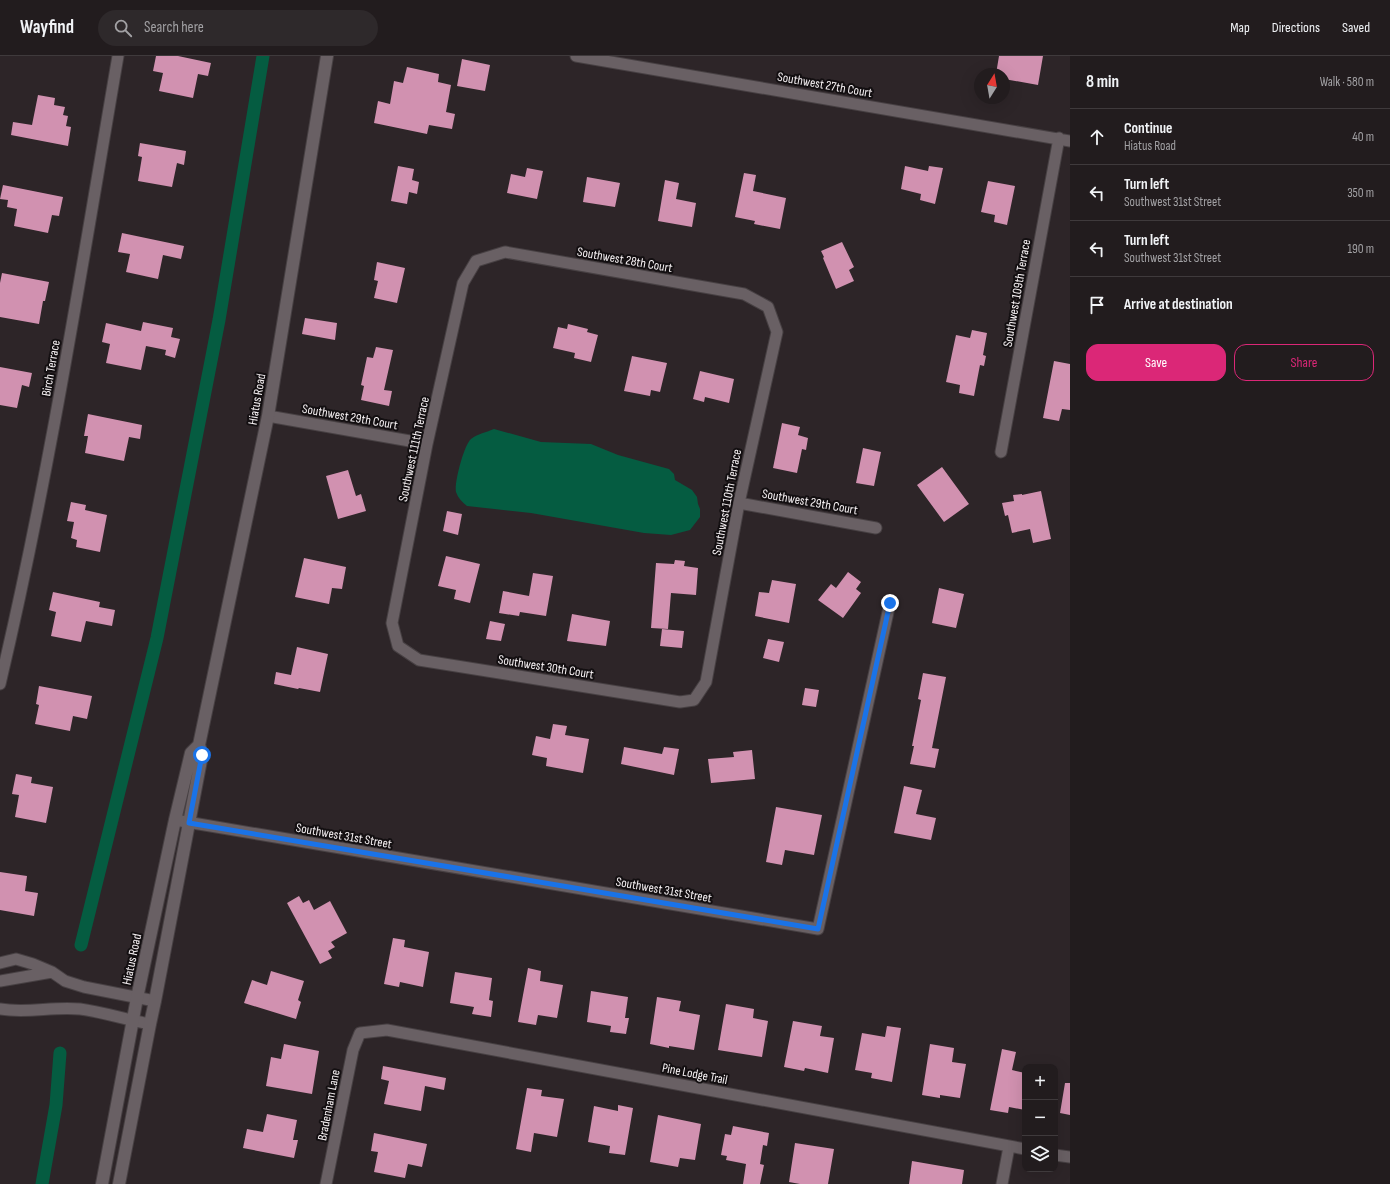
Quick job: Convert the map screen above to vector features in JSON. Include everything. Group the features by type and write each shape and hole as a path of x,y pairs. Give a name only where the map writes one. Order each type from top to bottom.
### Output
{"street":[{"name":"Birch Terrace","path":"0,684 19,605 65,368 118,56"},
{"name":"Hiatus Road","path":"119,1184 202,755 199,744 268,416 326,56"},
{"name":"Southwest 27th Court","path":"576,56 1070,141"},
{"name":"Southwest 109th Terrace","path":"1001,452 1059,138"},
{"name":"Southwest 28th Court","path":"476,260 505,252 744,294 768,307"},
{"name":"Southwest 111th Terrace","path":"398,646 392,623 427,444 463,282 476,260"},
{"name":"Southwest 110th Terrace","path":"694,700 706,682 739,503 777,332 768,307"},
{"name":"Southwest 29th Court","path":"268,416 427,444"},
{"name":"Southwest 29th Court","path":"739,503 876,528"},
{"name":"Southwest 31st Street","path":"175,820 818,929 890,603"},
{"name":"Southwest 30th Court","path":"398,646 419,660 680,702 694,700"},
{"name":"Hiatus Road","path":"102,1184 137,998 175,820 191,753 199,744"},
{"path":"0,963 16,960 33,964 52,972 65,981 84,988 155,1001"},
{"path":"0,981 52,972"},
{"path":"0,1009 16,1012 80,1009 150,1024"},
{"name":"Pine Lodge Trail","path":"360,1033 386,1030 1022,1149"},
{"name":"Bradenham Lane","path":"326,1184 353,1050 360,1033"},
{"path":"1002,1184 1009,1147"},
{"path":"1058,1155 1070,1157"}],"shaded area":[{"path":"494,429 541,442 591,444 618,455 669,469 674,474 675,480 692,490 697,497 700,517 690,530 671,535 644,533 531,513 467,506 460,500 456,492 460,464 465,449 473,437"}],"building":[{"path":"156,56 178,56 211,63 208,76 198,74 193,98 159,91 163,73 153,71"},
{"path":"999,56 1043,56 1038,85 1010,80 1010,68 997,68"},
{"path":"462,59 490,65 485,91 457,86"},
{"path":"407,67 439,74 438,82 451,85 446,112 455,114 452,129 429,125 427,134 374,123 378,101 390,104 394,81 403,83"},
{"path":"38,95 55,98 54,105 65,107 63,115 68,116 66,126 71,127 68,146 11,135 13,122 32,125"},
{"path":"140,143 186,151 184,165 177,163 172,187 138,181 142,157 138,156"},
{"path":"398,166 414,169 412,180 419,182 417,194 409,192 407,204 391,201"},
{"path":"905,166 928,171 929,166 943,168 935,204 920,200 921,194 901,189"},
{"path":"527,168 543,171 537,199 507,193 511,174 525,177"},
{"path":"744,173 756,175 753,191 786,198 780,229 754,224 755,221 735,217"},
{"path":"587,177 620,183 615,207 583,202"},
{"path":"665,180 679,183 676,199 696,203 692,227 658,221"},
{"path":"988,181 1015,186 1007,225 994,222 995,215 981,212"},
{"path":"3,185 63,197 59,216 52,215 48,233 14,226 17,209 7,207 8,200 0,199"},
{"path":"122,233 184,246 181,259 163,255 158,279 126,272 130,254 118,252"},
{"path":"842,242 854,267 849,270 854,281 836,289 821,251"},
{"path":"377,262 405,268 397,303 374,298 378,281 374,280"},
{"path":"2,273 49,282 45,301 43,301 39,324 0,317 0,283"},
{"path":"305,318 337,323 335,340 302,334"},
{"path":"143,322 173,328 171,337 180,339 175,358 165,355 166,350 146,346 141,370 106,363 110,344 102,342 106,323 141,331"},
{"path":"568,324 588,329 587,332 598,335 591,362 574,358 575,353 553,348 558,327 567,329"},
{"path":"972,330 987,333 983,355 986,356 984,366 980,365 974,396 959,393 960,385 946,382 956,335 970,338"},
{"path":"376,347 393,350 384,390 392,391 389,406 361,400 364,386 361,385 367,357 373,358"},
{"path":"632,356 667,363 660,392 651,390 650,396 624,391"},
{"path":"1054,361 1070,364 1070,410 1062,409 1059,421 1043,418"},
{"path":"0,367 32,373 29,387 22,385 17,408 0,405"},
{"path":"700,371 734,379 729,403 705,397 704,402 693,399"},
{"path":"88,414 142,425 140,439 129,437 124,461 85,453 88,436 84,436"},
{"path":"782,423 800,427 798,435 808,438 806,450 802,449 797,473 773,468"},
{"path":"863,448 881,452 874,486 856,483"},
{"path":"942,467 969,504 944,522 917,485"},
{"path":"348,470 356,496 361,494 366,511 338,519 326,476"},
{"path":"1041,491 1051,539 1033,543 1030,529 1012,533 1008,515 1005,516 1002,503 1014,501 1013,495 1022,495"},
{"path":"71,502 86,505 85,510 107,515 100,552 76,547 77,540 71,538 74,522 67,521"},
{"path":"447,511 462,514 458,535 443,531"},
{"path":"446,556 480,564 470,603 454,599 456,590 438,586"},
{"path":"304,558 346,567 342,589 332,588 329,604 295,597"},
{"path":"675,560 685,561 684,566 698,568 696,595 671,593 668,629 651,628 656,563 674,564"},
{"path":"848,572 861,582 856,589 861,593 843,618 818,600 831,584 836,588"},
{"path":"533,573 553,576 546,616 520,612 519,616 499,613 503,591 529,596"},
{"path":"772,580 796,584 789,623 755,616 759,592 769,593"},
{"path":"939,588 964,594 956,628 932,623"},
{"path":"53,592 100,602 99,607 115,610 112,626 86,621 81,642 51,636 56,612 49,610"},
{"path":"572,614 610,621 606,646 567,641"},
{"path":"490,621 505,624 501,641 486,639"},
{"path":"662,629 684,631 682,648 660,646"},
{"path":"768,639 784,642 779,662 763,658"},
{"path":"297,647 328,654 320,692 274,684 276,672 291,675"},
{"path":"923,673 946,677 932,748 939,749 935,768 910,764 921,700 918,699"},
{"path":"39,686 92,696 87,719 73,716 70,731 35,724 39,705 36,704"},
{"path":"805,688 819,690 816,707 802,705"},
{"path":"553,724 567,726 565,735 589,739 583,773 546,766 547,758 532,755 536,736 550,739"},
{"path":"624,747 662,754 664,747 679,749 674,775 621,764"},
{"path":"752,750 755,779 711,783 708,759 734,757 733,752"},
{"path":"16,774 32,777 31,783 53,787 46,823 15,817 19,795 12,794"},
{"path":"904,786 922,790 916,814 936,818 931,840 894,833"},
{"path":"776,807 822,815 814,855 785,850 782,865 766,862"},
{"path":"0,872 27,876 25,891 38,893 34,916 0,910"},
{"path":"299,896 303,903 309,900 314,910 330,901 347,933 331,942 335,947 328,951 332,958 320,964 287,903"},
{"path":"393,938 405,940 404,947 429,952 423,987 400,982 399,987 384,984"},
{"path":"528,968 541,971 540,981 563,985 557,1018 538,1015 536,1025 518,1022"},
{"path":"271,971 304,981 298,1000 301,1002 296,1019 244,1003 252,980 267,985"},
{"path":"455,972 492,978 489,1000 493,1001 491,1017 472,1014 474,1007 450,1003"},
{"path":"591,991 628,997 625,1018 629,1018 626,1034 610,1032 611,1026 587,1022"},
{"path":"657,997 681,1001 679,1011 700,1015 694,1050 669,1046 669,1048 650,1044"},
{"path":"726,1004 754,1009 753,1018 768,1021 762,1057 718,1050"},
{"path":"793,1021 822,1026 820,1036 834,1038 828,1073 805,1068 804,1071 784,1067"},
{"path":"887,1026 901,1028 892,1082 871,1078 872,1073 855,1070 862,1033 885,1037"},
{"path":"284,1044 319,1051 312,1094 266,1086 271,1057 281,1059"},
{"path":"930,1044 954,1048 952,1062 966,1064 960,1098 940,1095 940,1098 922,1095"},
{"path":"1002,1049 1016,1052 1012,1070 1022,1072 1022,1109 1009,1107 1008,1113 990,1110"},
{"path":"383,1066 446,1078 444,1090 425,1086 421,1111 384,1104 389,1081 381,1079"},
{"path":"1065,1083 1070,1083 1070,1115 1060,1113"},
{"path":"527,1088 542,1090 541,1096 564,1099 557,1137 534,1133 531,1152 516,1149"},
{"path":"618,1105 633,1108 625,1155 609,1153 610,1146 588,1142 594,1106 618,1111"},
{"path":"267,1114 297,1120 293,1140 298,1140 294,1158 243,1148 247,1129 263,1132"},
{"path":"658,1115 701,1124 695,1160 680,1158 678,1167 650,1162"},
{"path":"733,1126 769,1133 767,1146 763,1145 760,1164 764,1165 760,1184 743,1184 746,1164 726,1160 727,1156 721,1155 725,1134 731,1135"},
{"path":"374,1133 427,1144 422,1167 408,1164 405,1178 374,1172 378,1152 371,1151"},
{"path":"795,1143 834,1149 828,1184 800,1184 789,1182"},
{"path":"912,1161 964,1170 962,1184 909,1184"}],"waterway":[{"path":"81,945 157,638 219,320 263,56"},
{"path":"42,1184 56,1105 60,1053"}],"route":[{"path":"202,755 189,823 818,929 890,603"}]}
